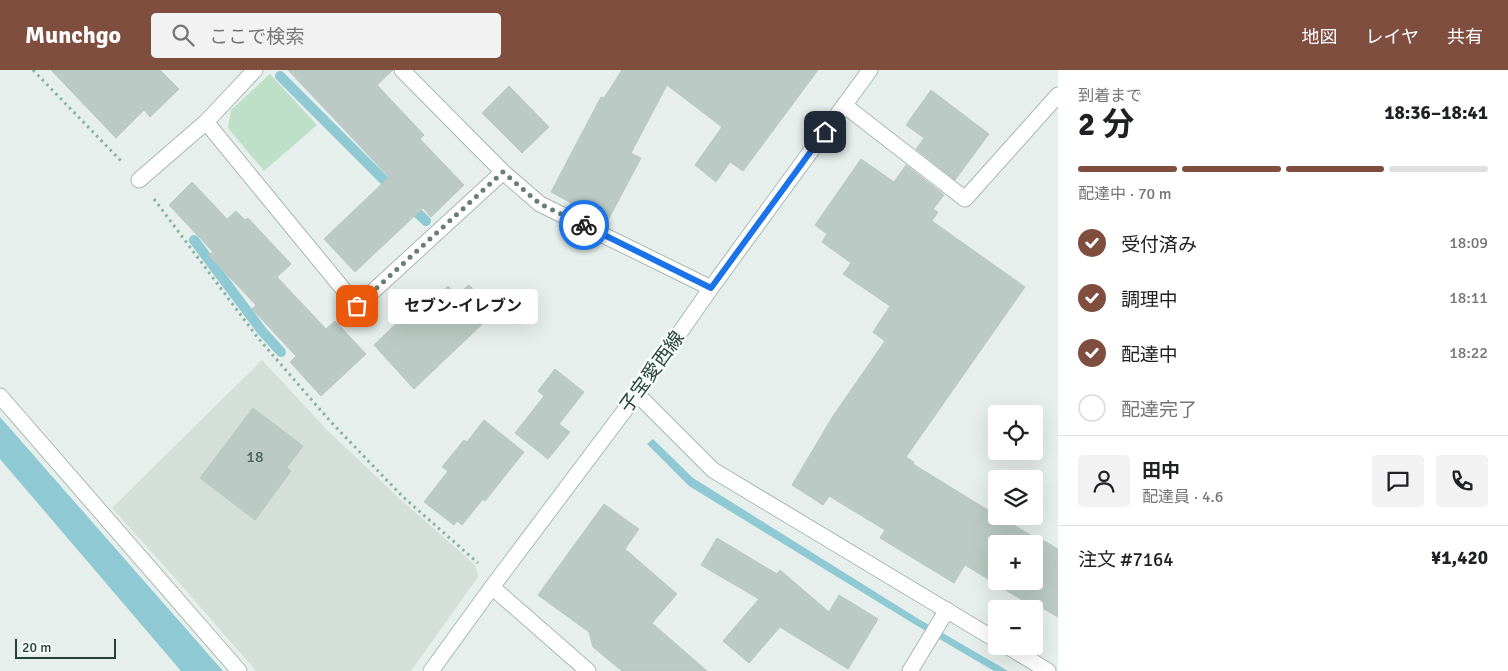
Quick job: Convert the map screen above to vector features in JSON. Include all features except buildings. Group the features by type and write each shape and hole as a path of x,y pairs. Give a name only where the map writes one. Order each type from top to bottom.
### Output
{"street":[{"path":"139,180 206,122 256,70"},
{"path":"402,70 503,172 540,204 711,288"},
{"name":"子宝愛西線","path":"431,671 637,394 711,288 870,70"},
{"path":"844,105 964,199 1058,96"},
{"path":"206,122 357,306 503,172"},
{"path":"637,394 713,470 988,635"},
{"path":"0,396 240,671"},
{"path":"494,584 588,671"},
{"path":"910,671 947,610"},
{"path":"1022,655 1048,671"}],"path":[{"path":"33,70 139,180 258,338 330,421 402,496 494,584"}],"shaded area":[{"path":"262,360 328,431 400,499 475,565 478,577 411,671 256,671 112,508"}],"green space":[{"path":"270,74 317,125 264,171 228,128 231,110"}],"water":[{"path":"0,417 223,671 181,671 0,459"},
{"path":"653,439 693,478 917,618 1008,671 994,671 689,486 647,444"}],"waterway":[{"path":"280,76 394,190"},
{"path":"408,204 426,221"},
{"path":"194,240 262,331 281,352"}],"way so far":[{"path":"357,306 503,172 540,204 584,225"}],"place":[{"name":"セブン-イレブン","path":"357,306"}],"route":[{"path":"584,225 711,288 825,132"}]}
